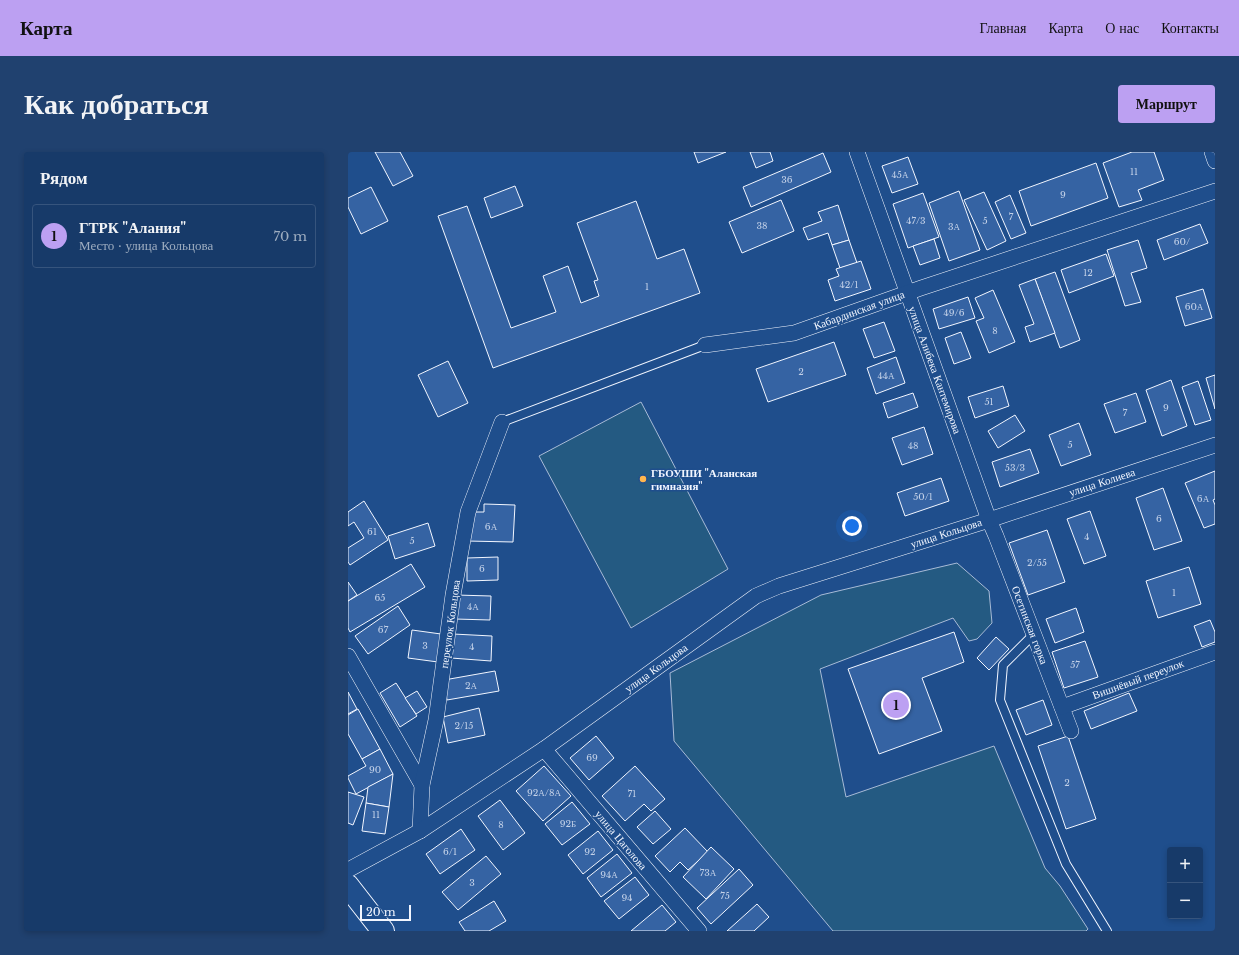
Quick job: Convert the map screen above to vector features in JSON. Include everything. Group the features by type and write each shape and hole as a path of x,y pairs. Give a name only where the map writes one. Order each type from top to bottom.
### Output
{"main road":[{"path":"348,886 383,931"}],"street":[{"name":"улица Алибека Кантемирова","path":"857,152 989,520"},
{"path":"1212,152 1215,161"},
{"name":"Кабардинская улица","path":"705,345 794,333 908,292 1215,191"},
{"name":"переулок Кольцова","path":"420,831 422,785 436,720 453,595 468,512 502,422"},
{"name":"улица Колиева","path":"989,520 1215,445"},
{"name":"Осетинская горка","path":"989,520 1071,731"},
{"name":"улица Кольцова","path":"348,870 420,831 544,749 756,596 779,586 989,520"},
{"name":"Вишнёвый переулок","path":"1062,707 1215,652"},
{"path":"348,656 422,785"},
{"name":"улица Цаголова","path":"544,749 699,931"}],"lane":[{"name":"Кабардинская улица","path":"502,422 705,345"},
{"path":"1034,634 1003,665 1000,700 1066,864 1107,931"}],"shaded area":[{"path":"641,402 728,569 631,628 539,456"},
{"path":"957,563 989,591 992,623 977,639 969,641 953,618 820,669 846,797 994,746 1045,868 1060,886 1088,929 1086,931 833,931 674,741 670,673 821,595"}],"building":[{"path":"375,152 400,152 413,176 393,186"},
{"path":"694,152 726,152 698,163"},
{"path":"750,152 770,152 773,161 756,168"},
{"path":"1132,152 1154,152 1164,180 1138,190 1142,200 1119,207 1103,163"},
{"path":"823,153 831,172 751,207 743,187"},
{"path":"908,157 918,184 892,193 882,166"},
{"path":"1096,163 1108,198 1031,226 1019,191"},
{"path":"515,186 523,206 491,218 484,198"},
{"path":"371,187 388,221 361,234 348,207 348,198"},
{"path":"959,191 980,250 949,261 929,203"},
{"path":"984,192 1006,241 987,250 964,200"},
{"path":"923,193 939,237 908,248 893,204"},
{"path":"1010,195 1026,233 1011,239 995,202"},
{"path":"781,200 794,231 742,253 729,222"},
{"path":"636,201 657,259 684,249 700,293 493,368 438,216 467,206 511,328 556,312 543,276 568,266 581,303 599,296 594,281 598,280 577,223"},
{"path":"838,205 849,240 832,245 828,233 808,240 803,228 822,221 818,212"},
{"path":"1200,224 1208,243 1164,260 1157,240"},
{"path":"934,239 940,258 920,265 913,246"},
{"path":"849,240 857,263 840,268 832,245"},
{"path":"1138,240 1147,268 1131,273 1141,302 1125,306 1107,250"},
{"path":"1106,254 1114,276 1069,293 1061,270"},
{"path":"861,261 871,289 835,301 828,280 839,276 836,269"},
{"path":"1055,272 1080,340 1060,348 1035,279"},
{"path":"1035,279 1055,333 1030,342 1025,327 1034,324 1019,285"},
{"path":"1203,289 1212,318 1185,326 1176,297"},
{"path":"993,290 1015,342 989,353 976,321 984,318 975,298"},
{"path":"968,297 975,318 939,329 933,309"},
{"path":"884,322 895,351 874,358 863,329"},
{"path":"961,332 971,358 954,364 945,338"},
{"path":"834,342 846,375 768,402 756,369"},
{"path":"896,357 905,383 876,394 867,368"},
{"path":"448,361 468,403 438,417 418,375"},
{"path":"1215,375 1215,409 1206,378"},
{"path":"1171,380 1187,426 1162,436 1146,390"},
{"path":"1198,381 1211,420 1195,425 1182,387"},
{"path":"1003,386 1009,406 975,418 968,397"},
{"path":"913,393 918,407 888,418 883,403"},
{"path":"1136,393 1146,422 1115,433 1104,404"},
{"path":"1015,415 1025,431 998,448 988,431"},
{"path":"1079,423 1091,455 1061,466 1049,435"},
{"path":"924,427 933,454 902,465 892,438"},
{"path":"1030,449 1039,473 1000,487 992,462"},
{"path":"1215,471 1215,499 1213,500 1215,505 1215,524 1204,528 1185,483"},
{"path":"941,478 949,501 905,516 897,493"},
{"path":"1163,488 1182,541 1154,550 1136,498"},
{"path":"364,501 388,540 350,565 348,562 348,548 364,538 354,522 348,526 348,512"},
{"path":"484,504 515,505 513,542 467,541 468,512 484,512"},
{"path":"1090,511 1106,556 1084,564 1067,519"},
{"path":"428,523 435,546 395,559 388,536"},
{"path":"1047,530 1065,582 1028,595 1009,543"},
{"path":"498,557 498,580 467,581 467,558"},
{"path":"411,564 425,587 350,632 348,628 348,601"},
{"path":"1189,567 1201,604 1158,618 1146,581"},
{"path":"348,582 357,595 348,601"},
{"path":"456,595 491,596 490,620 455,619"},
{"path":"398,606 410,625 368,654 355,636"},
{"path":"1076,608 1084,632 1055,643 1046,619"},
{"path":"1210,620 1215,632 1215,642 1202,647 1194,626"},
{"path":"412,630 441,634 438,662 408,658"},
{"path":"954,632 964,662 922,678 942,731 879,754 848,669"},
{"path":"453,634 492,636 491,661 451,658"},
{"path":"996,637 1009,649 989,670 977,658"},
{"path":"1085,641 1098,677 1064,688 1052,652"},
{"path":"495,671 499,691 447,700 444,680"},
{"path":"396,683 417,716 400,727 380,693"},
{"path":"417,691 427,707 416,714 405,698"},
{"path":"348,692 357,709 348,714"},
{"path":"1129,693 1137,711 1091,729 1084,711"},
{"path":"1043,700 1052,725 1026,735 1016,710"},
{"path":"479,708 485,735 448,743 443,717"},
{"path":"358,709 380,749 362,759 348,734 348,715"},
{"path":"596,736 614,758 589,780 570,758"},
{"path":"1068,736 1096,819 1066,829 1038,746"},
{"path":"380,749 393,774 356,794 348,776 366,766 362,759"},
{"path":"544,766 571,796 543,821 516,791"},
{"path":"635,766 665,799 651,811 644,804 625,821 602,796"},
{"path":"393,774 389,807 366,803 368,787"},
{"path":"348,792 364,797 353,825 348,823"},
{"path":"500,800 525,833 503,850 478,816"},
{"path":"572,802 590,824 562,845 545,824"},
{"path":"366,803 389,807 385,834 362,831"},
{"path":"655,811 671,829 653,844 637,827"},
{"path":"685,828 708,852 688,870 680,862 670,872 655,856"},
{"path":"461,829 475,850 440,874 426,854"},
{"path":"598,831 613,850 583,874 568,855"},
{"path":"711,847 734,869 706,899 683,877"},
{"path":"617,854 632,873 601,897 587,878"},
{"path":"486,856 501,874 458,910 442,892"},
{"path":"739,869 753,885 711,924 697,908"},
{"path":"635,877 649,895 619,919 604,901"},
{"path":"494,901 506,921 489,931 465,931 459,922"},
{"path":"757,904 769,917 754,931 727,931"},
{"path":"662,905 676,922 665,931 631,931"}],"place":[{"name":"ГБОУШИ \"Аланская гимназия\"","path":"643,479"},
{"name":"ГТРК \"Алания\"","path":"896,705"}]}
